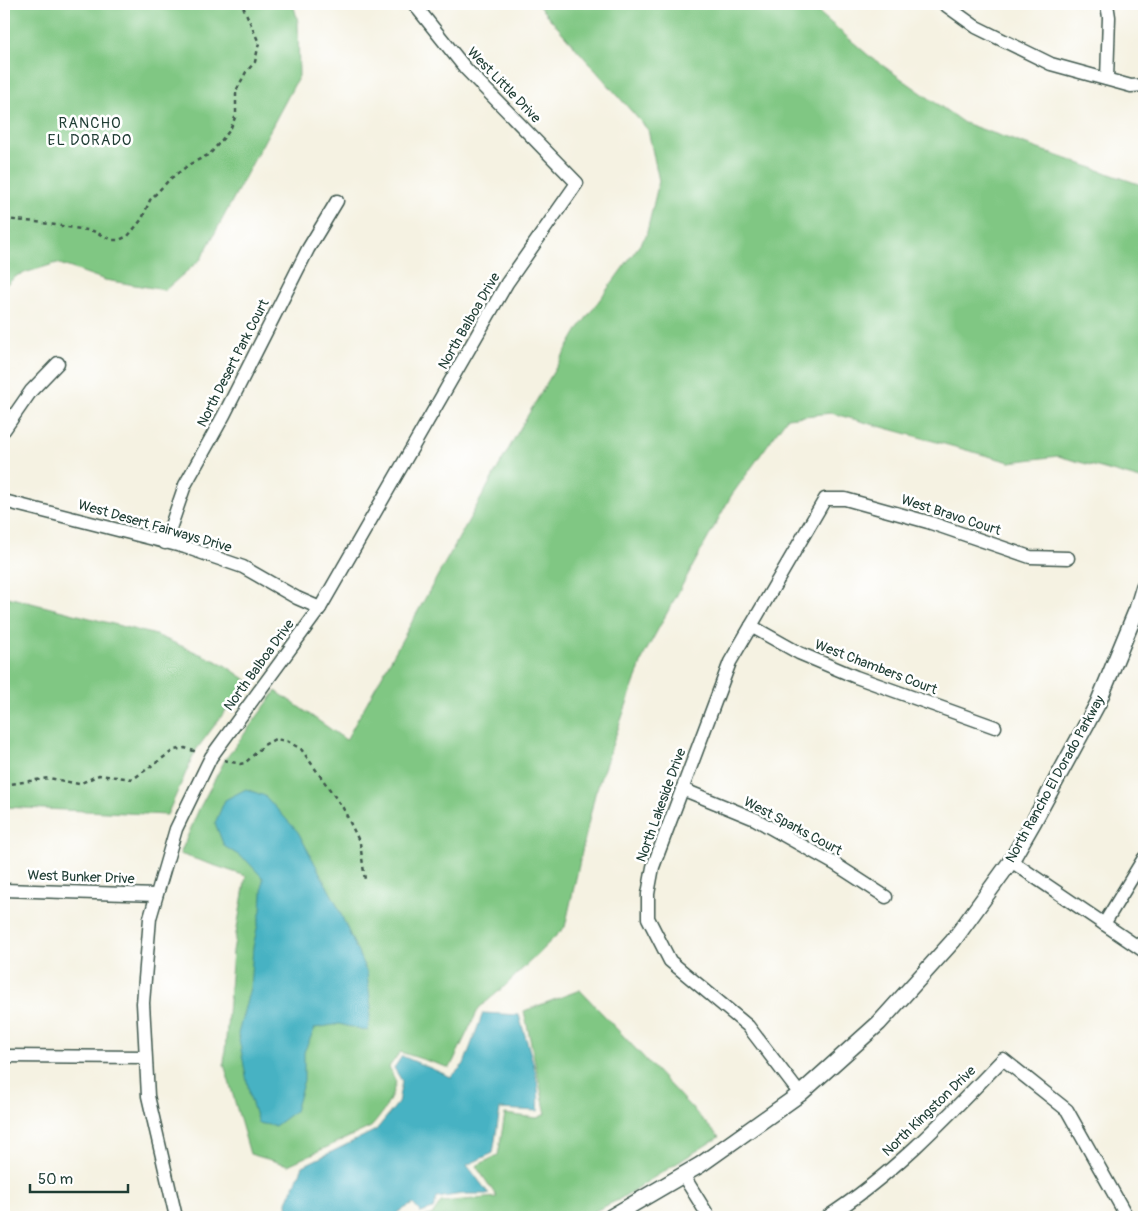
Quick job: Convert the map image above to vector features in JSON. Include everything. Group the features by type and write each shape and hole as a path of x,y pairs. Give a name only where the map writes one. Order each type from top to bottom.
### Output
{"street":[{"name":"West Little Drive","path":"414,4 466,69 577,183"},
{"path":"944,4 976,27 1051,64 1131,86 1144,84"},
{"path":"1107,4 1109,17 1107,79"},
{"name":"North Balboa Drive","path":"176,1217 148,1096 143,1003 150,918 176,829 211,757 320,608 507,283 577,183"},
{"name":"North Desert Park Court","path":"166,542 185,485 224,415 308,249 337,201"},
{"path":"4,430 31,391 58,363"},
{"name":"West Bravo Court","path":"825,498 845,499 928,522 1030,557 1068,558"},
{"name":"North Lakeside Drive","path":"800,1094 748,1026 670,961 648,918 648,894 653,868 730,662 825,498"},
{"name":"West Desert Fairways Drive","path":"4,501 166,542 243,567 297,598 320,608"},
{"name":"North Rancho El Dorado Parkway","path":"611,1217 700,1165 800,1094 879,1023 954,941 1011,861 1098,703 1137,609 1144,586"},
{"name":"West Chambers Court","path":"751,626 799,653 856,677 995,727"},
{"name":"West Sparks Court","path":"682,788 754,819 835,864 886,897"},
{"path":"1104,924 1144,858"},
{"path":"1011,861 1144,951"},
{"name":"West Bunker Drive","path":"4,890 156,895"},
{"path":"4,1056 146,1057"},
{"name":"North Kingston Drive","path":"827,1217 856,1198 918,1146 1003,1059 1067,1110 1127,1217"},
{"path":"683,1175 709,1217"}],"path":[{"path":"4,219 36,222 93,232 112,240 119,240 128,236 142,219 150,200 170,179 190,164 210,154 230,130 236,116 236,91 246,72 255,62 259,43 242,4"},
{"path":"222,760 240,764 245,763 264,745 275,739 287,742 301,749 343,808 360,843 366,880"},
{"path":"4,785 49,778 79,784 100,776 133,779 174,750 185,748 197,752"}],"green space":[{"path":"4,4 293,4 298,21 299,76 201,259 165,290 105,280 57,263 18,275 4,286"},
{"path":"537,4 809,4 868,55 964,123 1144,186 1144,480 1058,456 1010,462 831,413 787,418 731,496 644,655 595,794 565,927 504,987 479,1008 450,1068 400,1052 389,1067 396,1082 392,1095 380,1117 371,1127 288,1165 250,1154 224,1064 233,951 246,876 180,854 199,809 225,760 276,691 346,740 518,432 579,328 646,236 659,181 648,130"},
{"path":"4,596 156,635 223,664 248,681 196,750 167,815 4,807"},
{"path":"580,990 719,1137 618,1200 583,1217 424,1217 433,1214 441,1202 497,1197 476,1166 498,1155 505,1114 537,1118 546,1114 524,1011"}],"water":[{"path":"246,789 265,796 298,832 335,901 367,973 371,1007 368,1031 339,1024 315,1028 304,1052 304,1080 295,1111 275,1126 258,1123 250,1097 238,1034 250,988 253,947 261,910 263,878 246,860 224,846 215,823 225,800"},
{"path":"483,1013 519,1015 536,1074 539,1099 538,1111 500,1109 493,1153 467,1165 489,1194 462,1194 437,1198 433,1209 421,1213 413,1204 398,1212 395,1217 288,1217 287,1202 303,1166 376,1130 398,1103 402,1081 394,1068 402,1056 451,1077 464,1064"}],"district":[{"name":"RANCHO EL DORADO","path":"90,132"}]}
